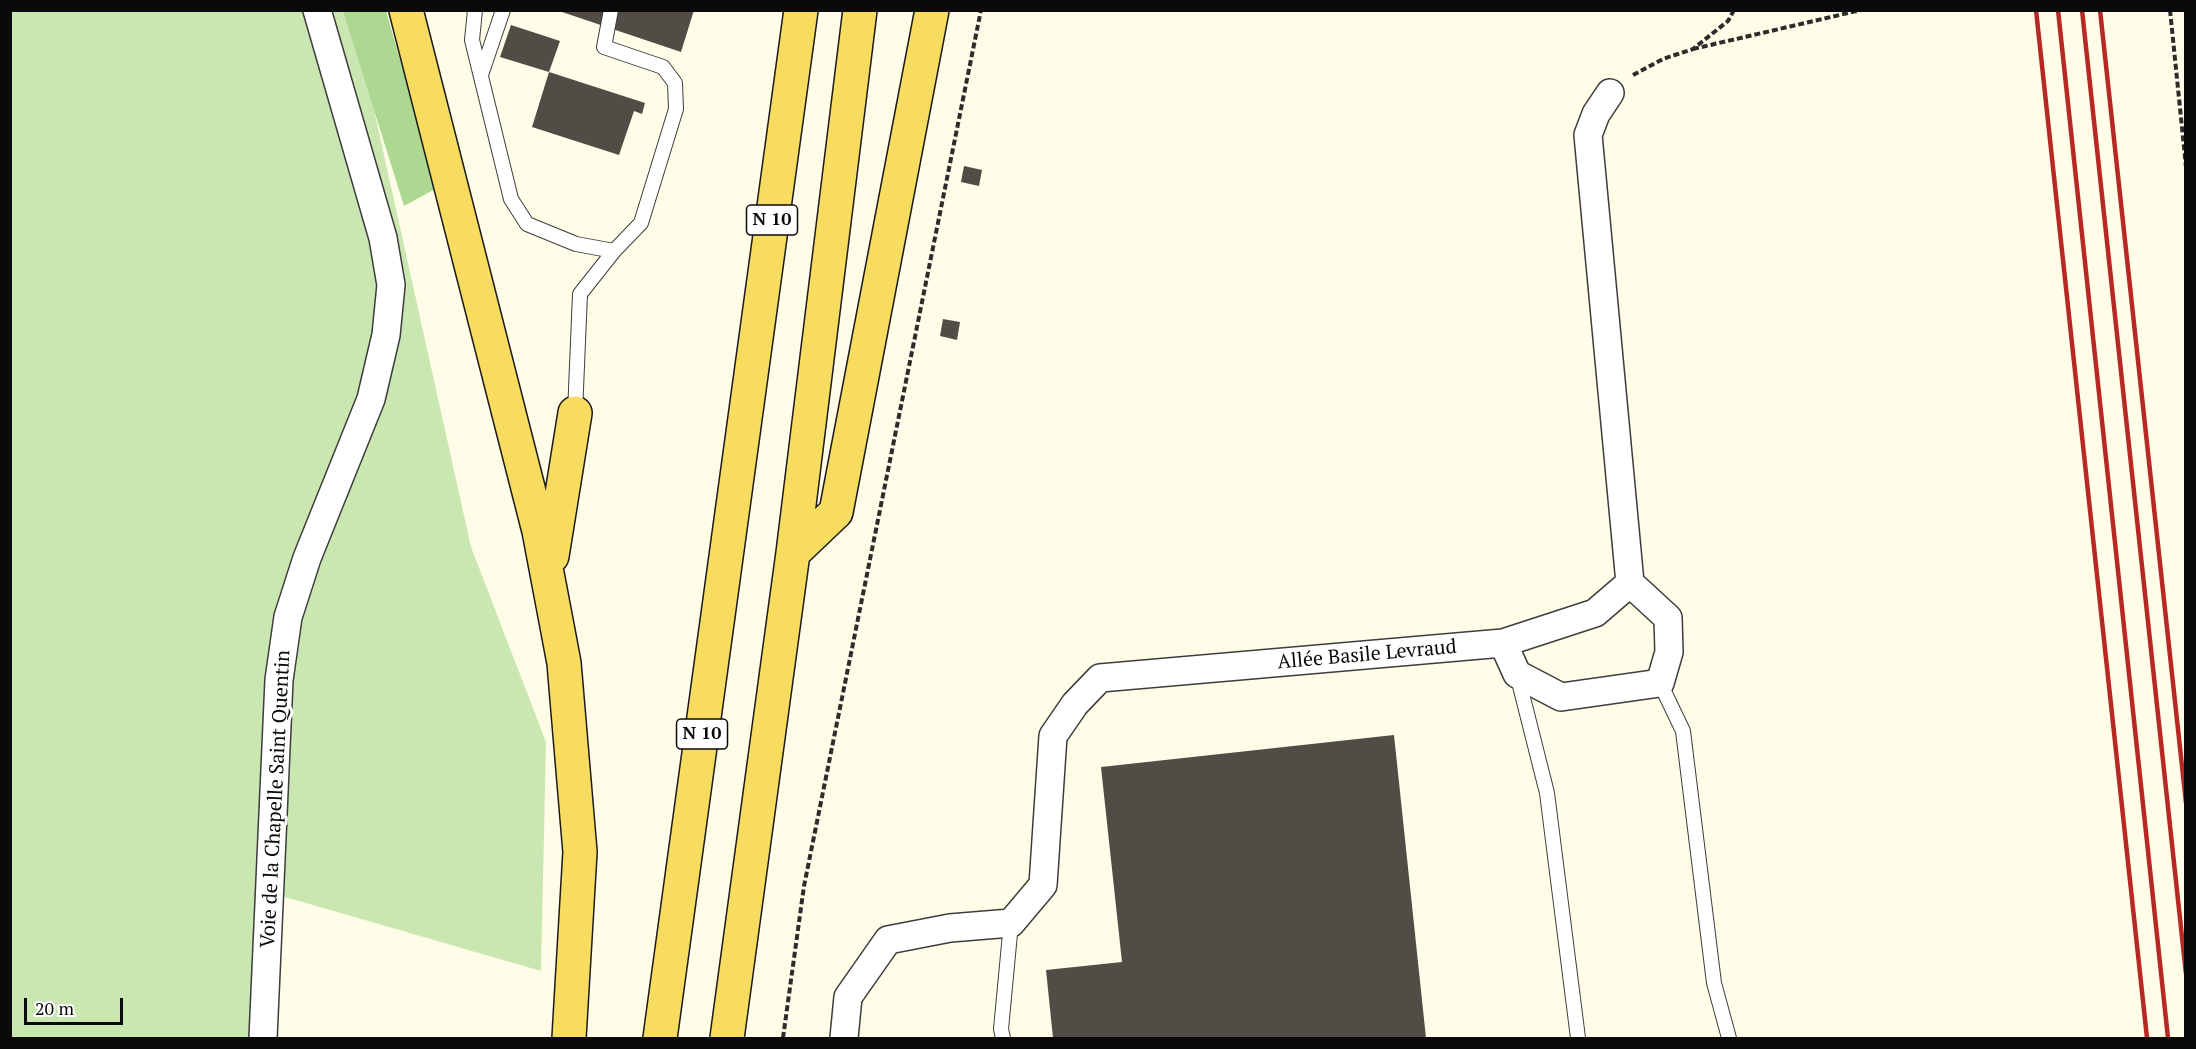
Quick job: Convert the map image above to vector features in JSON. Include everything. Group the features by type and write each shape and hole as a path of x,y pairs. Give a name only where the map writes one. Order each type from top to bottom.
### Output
{"main road":[{"path":"406,10 539,531 564,663 580,852 569,1038"},
{"name":"N 10","path":"660,1038 801,10"},
{"path":"727,1038 792,553 860,10"},
{"path":"792,553 836,512 932,10"},
{"path":"549,582 560,494 575,413"}],"street":[{"name":"Voie de la Chapelle Saint Quentin","path":"263,1038 279,680 288,616 307,558 371,399 386,336 391,285 383,238 317,10"},
{"path":"1503,643 1517,675 1561,697 1660,683 1669,652 1668,618 1630,583 1588,135 1596,114 1610,93"},
{"name":"Allée Basile Levraud","path":"1011,923 1043,885 1053,736 1076,704 1100,678 1503,643 1595,613 1630,583"},
{"path":"844,1038 848,997 888,940 950,928 1011,923"}],"lane":[{"path":"475,10 472,40 511,199 527,224 576,244 614,251"},
{"path":"481,77 503,10"},
{"path":"575,413 580,294 614,251 641,223 676,109 675,83 663,67 604,47 611,10"},
{"path":"1517,675 1546,793 1578,1038"},
{"path":"1660,683 1683,731 1714,983 1729,1038"},
{"path":"1003,1038 1001,1029 1011,923"}],"path":[{"path":"783,1038 804,886 981,10"},
{"path":"1693,49 1728,21 1734,10"},
{"path":"1610,93 1636,73 1664,58 1693,49 1861,10"},
{"path":"2170,10 2186,166"}],"green space":[{"path":"10,11 352,11 471,547 546,742 541,971 268,892 263,1038 11,1038"},
{"path":"343,11 386,11 437,188 404,206"}],"building":[{"path":"556,10 694,10 681,52"},
{"path":"511,25 560,41 549,72 500,57"},
{"path":"549,72 645,103 642,114 634,111 619,155 532,127"},
{"path":"964,166 982,170 979,186 961,182"},
{"path":"943,319 960,322 957,340 940,336"},
{"path":"1394,735 1426,1038 1053,1038 1046,970 1122,962 1101,767"}],"railway":[{"path":"2036,10 2147,1038"},
{"path":"2058,10 2168,1038"},
{"path":"2082,10 2186,974"},
{"path":"2100,10 2186,803"}]}
